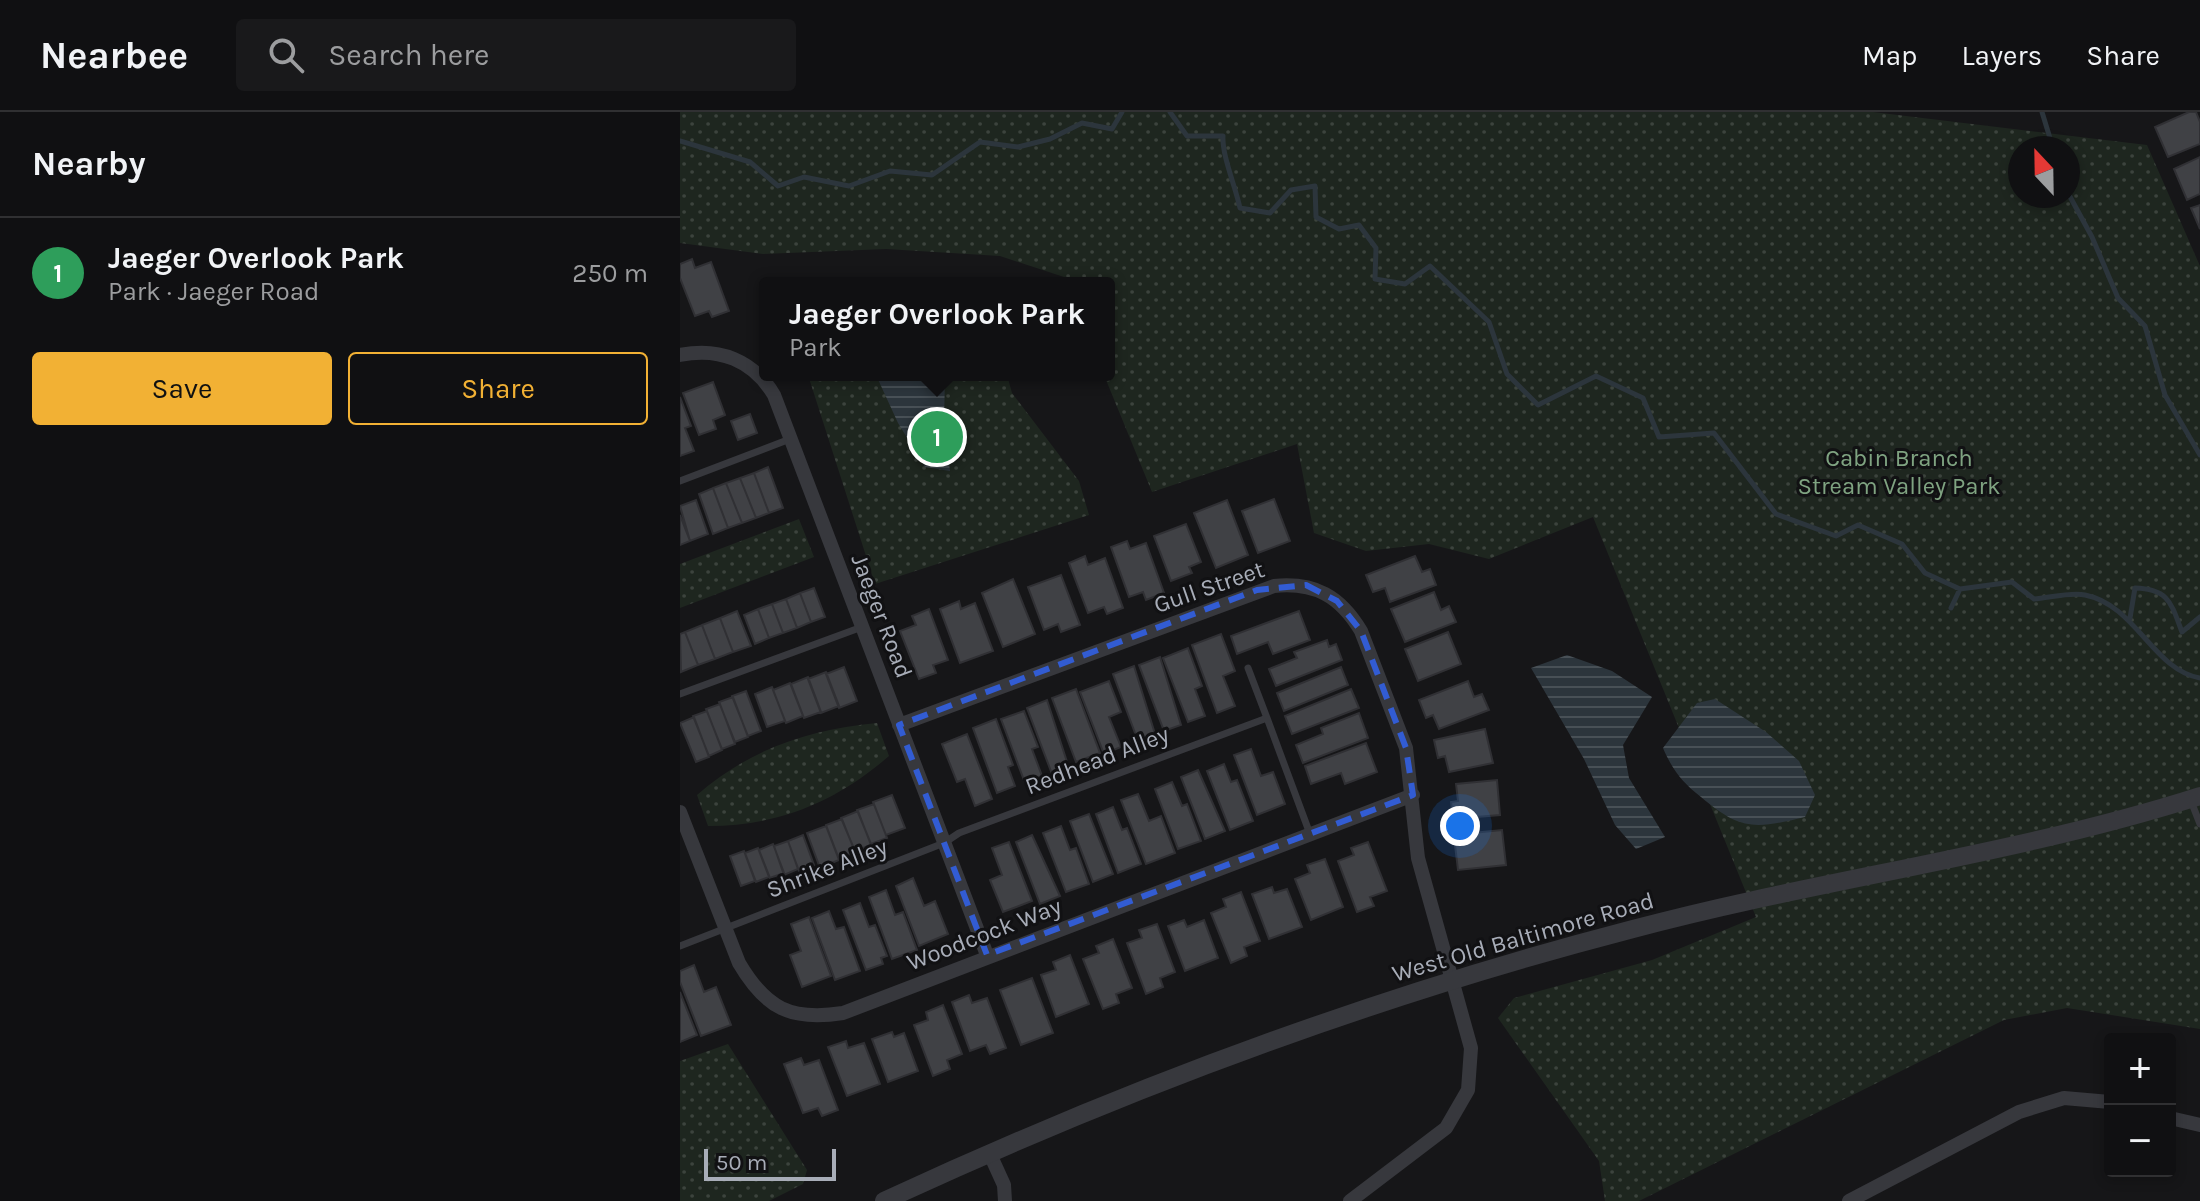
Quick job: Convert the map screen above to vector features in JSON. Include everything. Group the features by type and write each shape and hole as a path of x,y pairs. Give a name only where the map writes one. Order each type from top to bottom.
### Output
{"street":[{"name":"Jaeger Road","path":"680,355 712,352 751,367 759,377"},
{"name":"Jaeger Road","path":"762,381 774,395 792,438 987,955"},
{"name":"Gull Street","path":"899,725 1257,590 1306,585 1337,601 1361,631 1406,748 1418,858 1454,978 1471,1048 1468,1090 1446,1128 1350,1201"},
{"name":"Woodcock Way","path":"680,812 725,929 751,984 783,1011 802,1017 843,1013 987,955 1413,795"},
{"name":"West Old Baltimore Road","path":"884,1201 989,1152 1161,1082 1454,978 1637,928 2076,829 2195,797"},
{"path":"1857,1199 2019,1112 2064,1098 2104,1101"},
{"path":"2176,1119 2200,1125"},
{"path":"989,1152 1004,1185 1005,1201"}],"lane":[{"path":"680,481 792,438"},
{"path":"680,694 862,627"},
{"path":"1248,668 1310,834"},
{"name":"Redhead Alley","path":"944,843 959,833 1267,718"},
{"path":"2195,797 2200,824"},
{"name":"Shrike Alley","path":"680,946 944,843"}],"highlighted area":[{"path":"1306,585 1337,601 1361,631 1406,748 1413,795 987,955 899,725 1257,590"}],"green space":[{"name":"Cabin Branch Stream Valley Park","path":"680,112 1873,112 2072,136 2008,136 2008,208 2080,208 2080,137 2147,145 2200,266 2200,1029 2067,1008 2004,1020 1639,1201 1605,1201 1599,1161 1498,1018 1514,998 1652,960 1756,917 1593,517 1489,559 1429,544 1366,551 1314,533 1297,444 1152,492 1106,381 1115,381 1115,277 1064,277 1000,256 886,249 763,254 680,243"},
{"path":"810,381 1009,381 1012,393 1079,481 1089,515 875,584"},
{"path":"799,519 814,557 680,608 680,564"},
{"path":"877,723 889,756 848,786 782,816 758,822 708,826 697,795 738,765 803,737"},
{"path":"728,1044 807,1170 803,1184 769,1201 680,1201 680,1061"}],"shaded area":[{"path":"879,381 945,381 944,424 950,471 925,467 898,423"},
{"path":"1567,655 1612,671 1652,697 1623,745 1629,778 1665,837 1636,849 1615,825 1584,759 1531,668"},
{"path":"1715,699 1766,732 1799,761 1815,795 1805,817 1761,825 1738,821 1694,792 1679,776 1663,748 1697,703"}],"building":[{"path":"2189,112 2196,112 2200,122 2200,144 2168,157 2155,127"},
{"path":"2200,157 2200,194 2187,200 2174,169"},
{"path":"2200,205 2200,229 2191,208"},
{"path":"692,259 695,268 711,262 729,311 712,317 709,311 695,316 680,278 680,264"},
{"path":"713,382 725,415 713,420 716,429 699,435 683,393"},
{"path":"680,397 691,426 685,428 694,451 680,456"},
{"path":"750,414 757,433 738,440 731,421"},
{"path":"768,467 783,508 769,513 754,473"},
{"path":"754,473 769,513 756,518 740,478"},
{"path":"740,478 756,518 742,523 726,483"},
{"path":"726,483 742,523 728,528 713,488"},
{"path":"713,488 728,528 713,534 699,494"},
{"path":"1274,499 1290,541 1258,553 1242,511"},
{"path":"696,500 708,534 690,541 680,506"},
{"path":"1227,500 1248,555 1216,568 1194,513"},
{"path":"680,515 690,541 680,545"},
{"path":"1186,524 1201,562 1189,567 1192,573 1171,581 1154,536"},
{"path":"1127,541 1130,549 1146,543 1164,593 1146,600 1143,592 1129,597 1111,547"},
{"path":"1085,556 1088,565 1105,558 1123,608 1107,614 1104,607 1088,613 1069,563"},
{"path":"1415,556 1422,572 1430,569 1436,585 1390,602 1385,588 1373,592 1366,575"},
{"path":"1061,575 1080,625 1061,632 1058,624 1044,630 1028,587"},
{"path":"1013,579 1035,634 1003,647 982,593"},
{"path":"814,588 825,617 811,622 800,593"},
{"path":"1434,592 1441,610 1449,606 1456,622 1405,642 1391,609"},
{"path":"800,593 811,622 797,628 786,599"},
{"path":"786,599 797,628 783,633 772,604"},
{"path":"959,601 961,609 975,603 993,651 960,663 940,609"},
{"path":"772,604 783,633 769,638 758,609"},
{"path":"758,609 769,638 755,644 744,615"},
{"path":"929,609 948,660 933,665 936,673 919,679 900,631 916,625 912,616"},
{"path":"737,611 751,646 733,652 720,618"},
{"path":"1299,611 1310,640 1273,654 1268,642 1237,654 1231,636"},
{"path":"720,618 733,652 715,659 702,625"},
{"path":"702,625 715,659 698,665 685,632"},
{"path":"685,632 698,665 681,672 680,634"},
{"path":"1448,632 1461,664 1418,681 1405,649"},
{"path":"1221,634 1235,671 1223,676 1235,706 1217,713 1192,645"},
{"path":"1327,640 1329,647 1336,644 1342,660 1276,686 1269,669 1297,658 1294,652"},
{"path":"1188,648 1202,686 1195,689 1205,716 1188,722 1163,658"},
{"path":"1160,657 1181,725 1164,731 1139,665"},
{"path":"1134,666 1155,734 1138,741 1113,674"},
{"path":"844,667 857,701 839,708 826,674"},
{"path":"1341,667 1348,685 1284,711 1277,693"},
{"path":"826,672 839,706 821,713 808,679"},
{"path":"808,677 821,712 804,718 791,684"},
{"path":"1109,681 1121,712 1109,717 1121,747 1104,754 1080,692"},
{"path":"1468,681 1474,697 1482,694 1489,710 1439,729 1433,715 1426,718 1419,700"},
{"path":"790,683 803,716 786,723 773,690"},
{"path":"772,687 785,721 767,727 755,694"},
{"path":"1076,689 1100,753 1076,762 1052,698"},
{"path":"1351,689 1359,708 1292,734 1285,716"},
{"path":"746,691 761,731 748,736 732,696"},
{"path":"733,697 748,737 735,742 719,702"},
{"path":"1047,700 1069,768 1052,774 1027,708"},
{"path":"720,704 735,744 722,749 706,709"},
{"path":"707,711 722,750 709,756 693,716"},
{"path":"1024,711 1038,747 1032,749 1042,776 1025,783 1001,719"},
{"path":"1359,713 1368,738 1303,763 1296,745 1323,734 1321,728"},
{"path":"694,717 709,757 696,762 680,723"},
{"path":"996,719 1013,765 1008,767 1015,786 997,793 973,728"},
{"path":"1485,729 1493,763 1449,772 1445,756 1438,758 1434,740"},
{"path":"967,734 992,799 975,806 965,779 957,782 942,744"},
{"path":"1366,743 1377,772 1345,784 1341,773 1311,784 1305,766"},
{"path":"1251,749 1261,776 1273,772 1285,804 1257,815 1234,755"},
{"path":"1224,764 1231,782 1237,780 1253,821 1230,830 1207,771"},
{"path":"1198,770 1225,831 1205,839 1181,777"},
{"path":"1497,780 1500,815 1453,819 1451,802 1458,801 1456,784"},
{"path":"1172,782 1182,806 1187,804 1201,841 1178,849 1155,789"},
{"path":"1138,794 1149,821 1161,816 1175,853 1146,864 1121,800"},
{"path":"892,795 905,828 886,835 873,802"},
{"path":"874,804 887,838 871,844 857,810"},
{"path":"1113,807 1122,830 1127,828 1141,864 1118,873 1096,814"},
{"path":"858,811 871,845 855,851 841,818"},
{"path":"1089,814 1113,874 1093,882 1070,821"},
{"path":"842,819 855,852 839,859 826,825"},
{"path":"826,826 839,860 820,868 807,833"},
{"path":"1061,826 1070,850 1076,848 1089,884 1066,892 1043,833"},
{"path":"1502,830 1506,865 1458,870 1455,845 1463,845 1462,834"},
{"path":"803,835 814,865 799,871 788,841"},
{"path":"1032,835 1060,896 1040,904 1016,842"},
{"path":"788,841 798,869 784,875 774,846"},
{"path":"1009,842 1032,901 1003,912 990,880 1002,875 992,848"},
{"path":"1368,842 1387,891 1370,897 1374,906 1357,912 1338,861 1354,855 1351,848"},
{"path":"773,844 784,873 770,878 759,850"},
{"path":"758,848 769,877 756,882 745,853"},
{"path":"744,851 755,881 741,886 730,856"},
{"path":"1325,859 1343,907 1311,920 1295,879 1310,873 1307,865"},
{"path":"913,878 924,906 935,901 948,934 919,946 896,886"},
{"path":"1272,887 1274,893 1287,889 1302,927 1269,939 1252,894"},
{"path":"886,890 895,915 903,912 917,950 892,959 869,897"},
{"path":"1241,892 1260,941 1244,947 1247,956 1231,963 1211,913 1226,907 1223,899"},
{"path":"860,903 869,927 875,925 887,956 881,958 883,964 866,970 843,910"},
{"path":"829,911 836,929 844,927 860,971 835,980 812,918"},
{"path":"809,917 831,976 802,987 790,955 801,951 791,924"},
{"path":"1184,920 1187,927 1204,920 1218,958 1185,971 1168,926"},
{"path":"1157,924 1175,972 1160,978 1163,987 1146,994 1127,943 1142,938 1139,930"},
{"path":"1113,939 1132,988 1116,994 1119,1003 1103,1009 1083,959 1099,953 1096,946"},
{"path":"1070,955 1089,1004 1056,1017 1041,975 1056,970 1053,962"},
{"path":"694,965 704,992 716,987 731,1025 701,1036 680,982 680,971"},
{"path":"1032,978 1053,1033 1021,1045 1000,990"},
{"path":"680,992 697,1035 680,1042"},
{"path":"969,995 972,1003 987,998 1006,1048 990,1054 986,1045 970,1051 952,1002"},
{"path":"943,1005 962,1054 947,1060 950,1069 933,1076 914,1025 928,1020 926,1012"},
{"path":"892,1032 894,1037 904,1033 918,1071 888,1082 872,1039"},
{"path":"846,1041 848,1048 864,1043 880,1084 847,1096 828,1047"},
{"path":"801,1058 804,1065 819,1060 838,1110 822,1116 818,1108 803,1113 784,1064"}],"waterway":[{"path":"680,141 750,162 778,186 804,177 849,186 890,171 932,175 980,142 1018,147 1050,139 1082,123 1112,129 1122,112"},
{"path":"1170,112 1187,136 1223,136 1240,208 1270,213 1291,190 1315,186 1316,217 1339,229 1359,225 1376,248 1375,279 1405,284 1430,266 1489,322 1507,374 1538,405 1596,376 1643,398 1659,437 1714,433 1776,514 1836,536 1858,525 1902,544 1925,573 1960,589 2012,582 2034,599 2079,594 2103,601 2118,611 2169,663 2184,673 2200,678"},
{"path":"2042,112 2049,136"},
{"path":"2076,208 2118,298 2145,326 2165,395 2200,455"},
{"path":"2130,618 2135,588 2162,595 2175,613 2182,632 2200,617"},
{"path":"1951,608 1960,589"}],"place":[{"name":"Jaeger Overlook Park","path":"937,437"}]}
